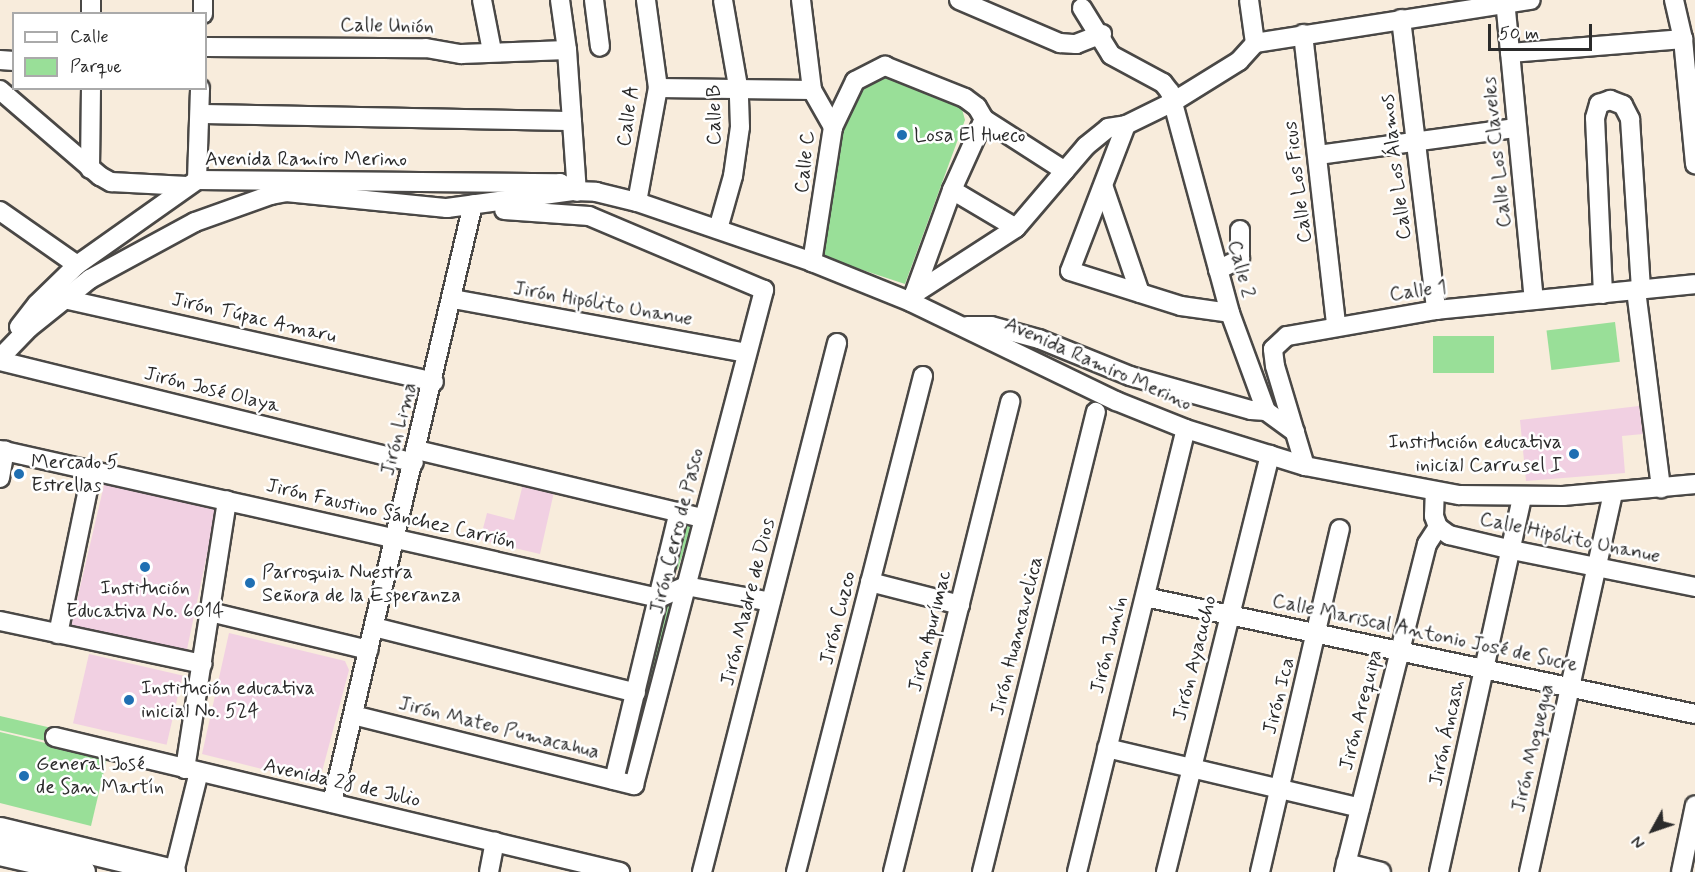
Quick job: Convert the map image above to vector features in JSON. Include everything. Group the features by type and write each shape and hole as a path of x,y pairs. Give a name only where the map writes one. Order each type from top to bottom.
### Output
{"main road":[{"path":"0,830 173,872"},
{"path":"12,861 83,872"}],"street":[{"path":"482,0 492,51"},
{"path":"560,0 567,50 575,191"},
{"path":"594,0 600,47"},
{"name":"Calle A","path":"638,202 658,88 646,0"},
{"name":"Calle B","path":"718,229 733,176 740,127 739,92 723,0"},
{"name":"Calle C","path":"801,0 813,90 833,127 833,146 812,262"},
{"path":"959,0 1060,43 1076,44 1102,34"},
{"path":"1249,0 1255,43"},
{"path":"912,298 1016,228 1065,171 1108,128 1126,125 1173,102 1239,61 1255,43 1505,1 1531,0"},
{"path":"1674,0 1683,39 1695,164"},
{"name":"Calle Los Claveles","path":"1505,1 1534,300"},
{"path":"1082,8 1102,34 1111,55 1163,83 1173,102"},
{"name":"Calle Los Álamos","path":"1401,19 1436,310"},
{"name":"Calle Los Ficus","path":"1303,34 1336,325"},
{"path":"1510,53 1683,39"},
{"name":"Calle Unión","path":"207,47 426,48 461,54 492,51 567,50"},
{"path":"833,127 855,81 885,66 965,98 977,106 984,119 1065,171"},
{"path":"658,88 739,92 813,90"},
{"path":"0,90 90,169 111,182 193,183 200,114 200,90"},
{"path":"90,169 91,90"},
{"path":"1603,294 1594,118 1599,104 1610,100 1623,105 1630,119 1639,290 1661,488"},
{"name":"Calle 2","path":"1173,102 1230,313 1266,411"},
{"path":"200,114 572,121"},
{"path":"912,298 951,190 984,119"},
{"path":"1126,125 1104,188 1070,271 1181,306 1230,313"},
{"path":"1318,155 1416,139 1516,128"},
{"name":"Avenida Ramiro Merino","path":"0,359 37,303 77,265 193,183 560,183 575,191"},
{"path":"1104,188 1140,293"},
{"path":"951,190 1016,228"},
{"name":"Avenida Ramiro Merino","path":"0,359 64,299 108,269 195,222 281,192 447,208 575,191 616,195 912,298 1098,393 1186,429 1305,466 1435,493 1522,498 1695,484"},
{"name":"Jirón Cerro de Pasco","path":"476,204 493,209 589,216 653,246 763,288 634,785"},
{"name":"Jirón Lima","path":"332,803 476,204"},
{"path":"0,211 77,265"},
{"path":"1218,270 1240,259 1240,230"},
{"name":"Calle 1","path":"1305,466 1294,432 1274,349 1287,336 1336,325 1436,310 1695,284"},
{"name":"Jirón Túpac Amaru","path":"64,299 434,382"},
{"name":"Jirón Hipólito Unanue","path":"453,299 746,353"},
{"path":"963,326 991,326 1039,339 1130,376 1251,410 1266,411 1294,432"},
{"name":"Jirón Madre de Dios","path":"702,872 837,343"},
{"name":"Jirón José Olaya","path":"0,359 415,457 703,518"},
{"name":"Jirón Cuzco","path":"796,872 923,376"},
{"name":"Jirón Apurímac","path":"893,872 1010,401"},
{"name":"Jirón Huancavelica","path":"982,872 1096,412"},
{"name":"Jirón Junín","path":"1077,872 1186,429"},
{"path":"0,478 2,450"},
{"name":"Jirón Faustino Sánchez Carrión","path":"2,450 659,598"},
{"name":"Jirón Ayacucho","path":"1166,872 1228,615 1270,455"},
{"path":"58,634 92,470"},
{"name":"Jirón Moquegua","path":"1529,872 1613,492"},
{"path":"1435,493 1434,516 1438,527"},
{"name":"Jirón Áncash","path":"1439,872 1522,498"},
{"path":"173,872 192,770 202,664 227,500"},
{"name":"Jirón Cerro de Pasco","path":"614,780 679,512"},
{"name":"Calle Hipólito Unanue","path":"1438,527 1449,535 1512,550 1695,587"},
{"name":"Jirón Arequipa","path":"1345,868 1398,651 1427,544 1438,527"},
{"name":"Jirón Ica","path":"1260,872 1340,529"},
{"path":"870,582 960,605"},
{"path":"659,598 686,586 771,602"},
{"name":"Calle Mariscal Antonio José de Sucre","path":"1145,597 1695,714"},
{"path":"210,612 368,650"},
{"path":"0,621 202,664"},
{"path":"374,627 636,693"},
{"name":"Jirón Mateo Pumacahua","path":"353,715 634,785"},
{"name":"Avenida 28 de Julio","path":"55,737 620,872"},
{"path":"1107,748 1360,808"},
{"path":"1681,872 1695,805"},
{"path":"489,872 495,843"},
{"path":"1345,868 1382,872"}],"shaded area":[{"name":"Institución educativa inicial Carrusel I","path":"1639,406 1643,434 1622,436 1625,473 1526,481 1520,420"},
{"name":"Institución Educativa No. 6014","path":"110,481 217,507 186,654 71,626 104,485"},
{"path":"523,484 554,492 540,554 480,540 487,513 514,520"},
{"path":"229,633 345,661 349,670 319,783 202,754"},
{"name":"Institución educativa inicial No. 524","path":"89,654 183,676 167,745 73,723"}],"green space":[{"path":"885,77 951,102 962,109 965,120 905,284 820,256 843,128 858,97 870,82"},
{"path":"1615,322 1620,362 1551,370 1547,330"},
{"path":"1433,336 1494,336 1494,373 1433,373"},
{"path":"684,521 693,524 678,569 669,567"},
{"path":"675,597 632,772 622,769 666,600"},
{"path":"0,716 51,728 48,741 0,730"},
{"path":"0,732 107,758 91,826 0,803"}],"place":[{"name":"Losa El Hueco","path":"902,135"},
{"name":"Institución educativa inicial Carrusel I","path":"1574,454"},
{"name":"Mercado 5 Estrellas","path":"19,474"},
{"name":"Institución Educativa No. 6014","path":"145,567"},
{"name":"Parroquia Nuestra Señora de la Esperanza","path":"250,583"},
{"name":"Institución educativa inicial No. 524","path":"129,700"},
{"name":"General José de San Martín","path":"24,776"}]}
